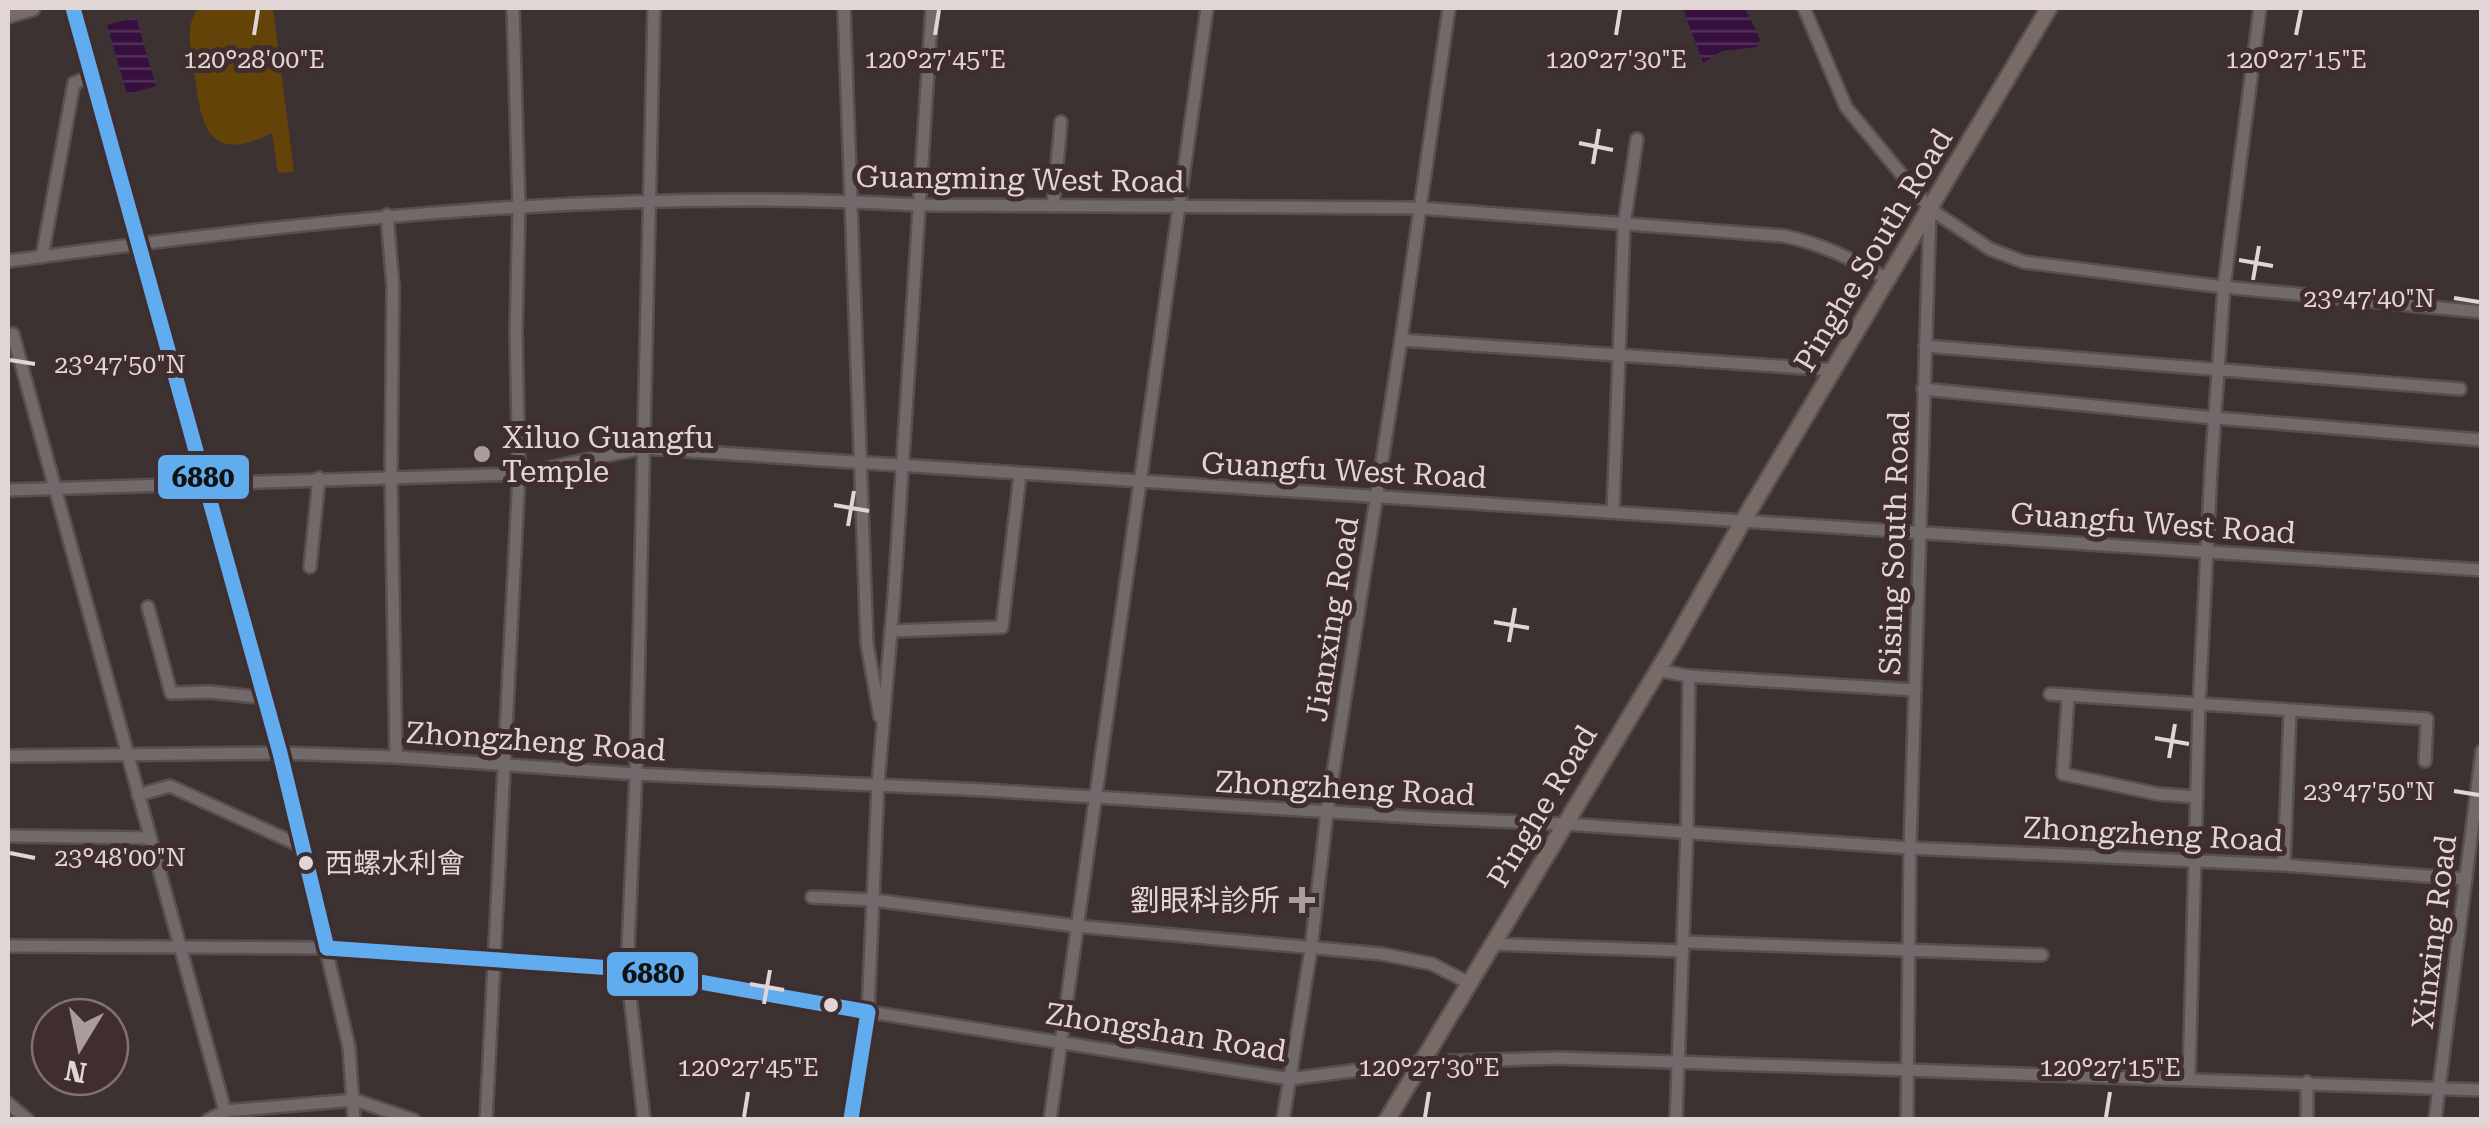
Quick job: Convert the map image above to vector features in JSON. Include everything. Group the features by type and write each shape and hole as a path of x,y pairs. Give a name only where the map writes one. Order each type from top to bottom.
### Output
{"main road":[{"path":"8,15 32,8"},
{"name":"Pinghe South Road","path":"1743,520 2049,8"},
{"name":"Pinghe Road","path":"1387,1120 1743,520"}],"street":[{"path":"72,8 280,753 349,1047 354,1120"},
{"path":"486,1120 519,474 519,208 513,8"},
{"path":"644,1120 626,970 636,774 654,8"},
{"path":"844,8 868,644 882,733"},
{"path":"852,1120 868,1012 878,784 932,8"},
{"path":"1050,1120 1207,8"},
{"name":"Jianxing Road","path":"1283,1120 1449,8"},
{"path":"1804,8 1846,107 1930,209 1990,249 2024,262 2224,287 2482,312"},
{"path":"2189,1079 2199,706 2215,418 2224,287 2260,8"},
{"path":"42,257 74,82 92,76"},
{"path":"1053,206 1061,122"},
{"path":"1613,512 1624,224 1637,139"},
{"name":"Guangming West Road","path":"8,261 387,215 648,200 851,202 918,206 1420,208 1784,236 1816,243 1889,280"},
{"name":"Sising South Road","path":"1907,1120 1910,848 1930,209"},
{"path":"387,215 393,286 391,476 396,757"},
{"path":"13,334 225,1111"},
{"path":"1401,340 1834,370"},
{"path":"1925,346 2460,389"},
{"path":"1923,388 2482,440"},
{"name":"Guangfu West Road","path":"8,490 519,474 643,448 2482,570"},
{"path":"891,631 1002,627 1020,475"},
{"path":"310,566 319,478"},
{"path":"148,607 171,693 210,692 265,698"},
{"path":"1656,670 1689,676 1916,690"},
{"path":"1676,1120 1689,676"},
{"path":"2050,694 2428,719 2425,761"},
{"path":"2068,697 2063,774 2158,794 2197,797"},
{"path":"2284,865 2290,711"},
{"name":"Xinxing Road","path":"2435,1120 2482,752"},
{"name":"Zhongzheng Road","path":"8,756 280,753 396,757 636,774 878,784 1565,824 1910,848 2284,865 2466,879"},
{"path":"138,795 170,786 303,847"},
{"path":"8,836 150,838"},
{"path":"812,897 873,900 1076,926 1382,954 1432,964 1467,982"},
{"name":"Zhongshan Road","path":"8,946 180,944 327,948 626,970 1290,1079 1420,1062 1558,1058 2482,1090"},
{"path":"1491,944 2042,955"},
{"path":"2307,1082 2307,1120"},
{"path":"208,1120 225,1111 355,1100 414,1120"},
{"path":"8,1103 28,1120"}],"shaded area":[{"path":"199,8 273,8 294,172 278,173 272,133 235,145 222,143 206,126 197,95 190,40 191,23"},
{"path":"1683,8 1745,8 1760,39 1757,47 1722,51 1703,63"},
{"path":"136,17 156,86 127,94 107,25"}],"transit line":[{"name":"6880","path":"73,8 280,753 327,948"},
{"name":"6880","path":"327,948 627,969 868,1012 851,1119"}],"place":[{"name":"Xiluo Guangfu Temple","path":"482,454"},
{"name":"西螺水利會","path":"306,863"},
{"name":"劉眼科診所","path":"1302,900"}]}
